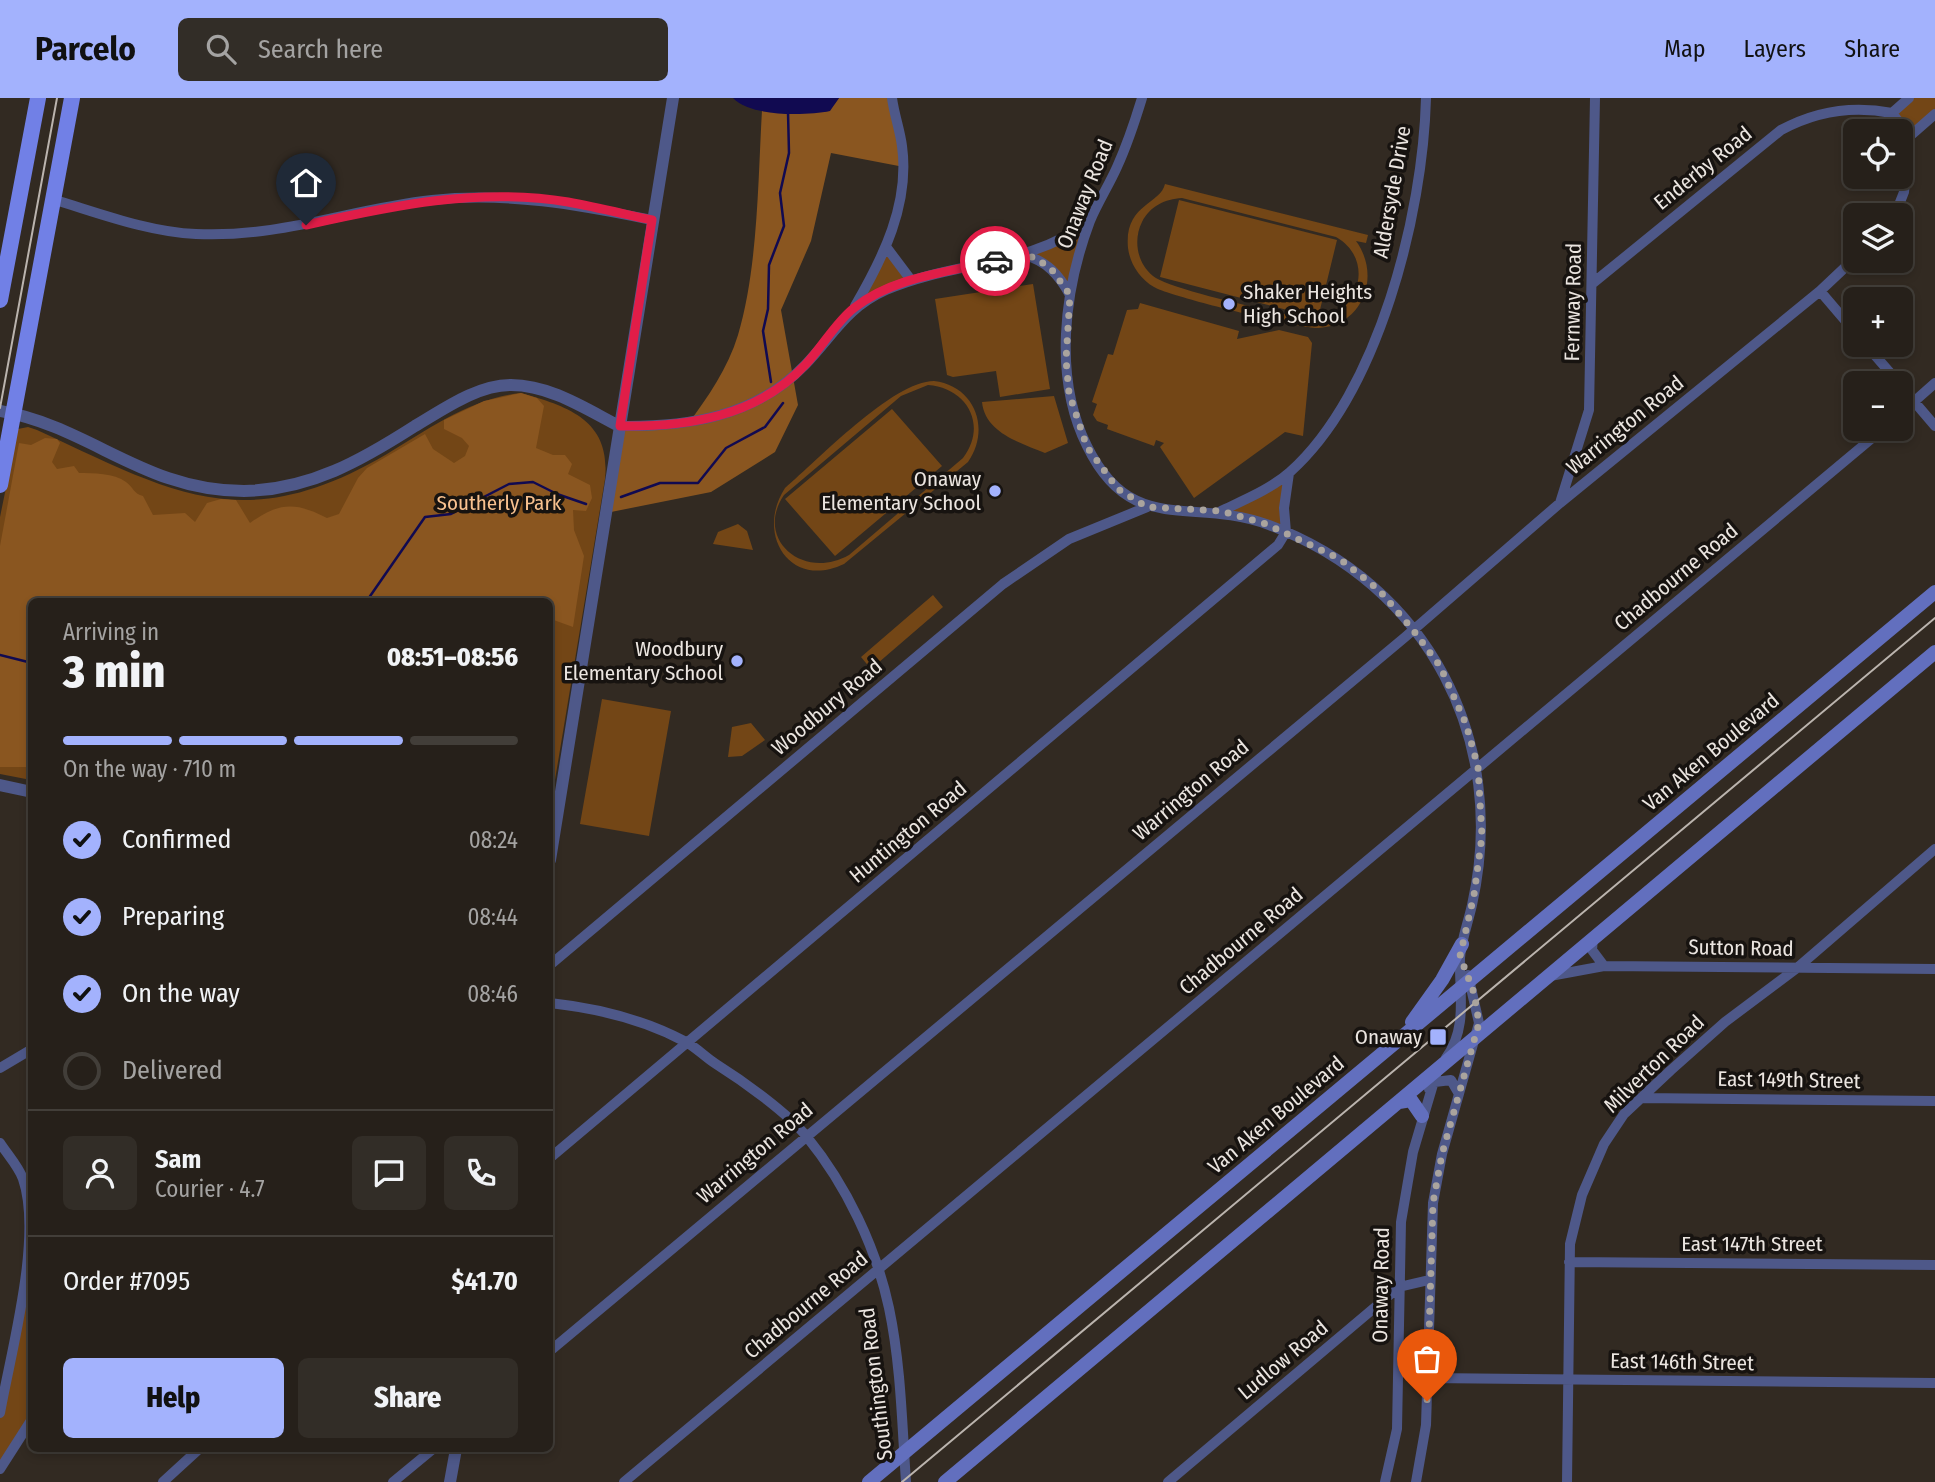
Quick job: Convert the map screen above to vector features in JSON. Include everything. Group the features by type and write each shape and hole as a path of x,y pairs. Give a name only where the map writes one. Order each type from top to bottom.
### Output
{"main road":[{"path":"0,300 38,98"},
{"path":"0,485 7,412 72,98"},
{"name":"Van Aken Boulevard","path":"869,1482 1935,592"},
{"path":"945,1482 1935,652"},
{"path":"1404,1035 1461,950"},
{"path":"1399,1101 1411,1100 1422,1116"}],"street":[{"path":"553,815 606,513 673,98"},
{"path":"7,412 55,427 157,476 197,487 238,491 282,488 326,476 444,409 496,386 513,385 552,393 620,426 688,424 718,418 773,390 804,367 853,308 887,248 902,190 904,167 892,98"},
{"name":"Onaway Road","path":"1142,98 1118,165 1090,221 1070,295 1066,360 1069,393 1078,427 1107,477 1118,489 1147,507 1221,511 1286,532 1340,559 1379,590 1440,666 1466,724 1478,767 1480,860 1461,950 1465,984 1459,1034 1429,1089 1401,1222 1397,1429 1385,1482"},
{"name":"Aldersyde Drive","path":"1221,511 1289,473 1312,450 1343,404 1389,302 1414,205 1426,98"},
{"name":"Fernway Road","path":"1560,503 1589,410 1595,98"},
{"path":"1897,119 1892,113 1909,98"},
{"name":"Enderby Road","path":"1593,284 1781,130 1806,116 1838,110 1873,109 1892,113"},
{"path":"1913,133 1935,114"},
{"path":"52,200 139,225 193,234 280,231 433,200 500,197 565,202 652,220"},
{"path":"853,308 911,280 1023,255 1062,240 1090,221"},
{"path":"887,248 911,280"},
{"path":"1023,255 1036,258 1052,270 1070,295"},
{"name":"Warrington Road","path":"553,1348 1413,630 1560,503 1843,269"},
{"path":"1820,291 1843,318"},
{"path":"1876,357 1889,371"},
{"path":"1915,402 1935,383"},
{"path":"1913,400 1935,426"},
{"name":"Chadbourne Road","path":"624,1482 1869,441"},
{"path":"1286,532 1284,508 1289,473"},
{"name":"Woodbury Road","path":"553,962 1003,584 1069,539 1147,507"},
{"name":"Huntington Road","path":"553,1155 1278,545 1286,532"},
{"path":"0,785 28,791"},
{"name":"Milverton Road","path":"1567,1482 1569,1262 1575,1219 1591,1172 1624,1114 1725,1022 1797,968 1935,849"},
{"path":"1593,937 1592,950 1604,966"},
{"name":"Sutton Road","path":"1547,976 1604,966 1935,969"},
{"name":"Onaway Road","path":"1416,1482 1423,1448 1429,1378 1429,1280 1433,1203 1459,1094 1477,1037 1478,1013 1465,984"},
{"name":"Southington Road","path":"553,1003 626,1018 687,1043 741,1079 806,1135 846,1195 864,1231 889,1307 906,1482"},
{"path":"0,1077 5,1065 28,1051"},
{"path":"1429,1089 1435,1082 1451,1080 1459,1094"},
{"name":"East 149th Street","path":"1642,1098 1935,1101"},
{"path":"0,1143 27,1180 28,1200"},
{"path":"0,1413 28,1252"},
{"name":"East 147th Street","path":"1569,1262 1935,1265"},
{"name":"Ludlow Road","path":"1168,1482 1399,1287 1429,1280"},
{"name":"East 146th Street","path":"1429,1378 1935,1383"},
{"path":"0,1469 28,1425"},
{"path":"163,1482 196,1452"},
{"path":"393,1482 429,1452"},
{"path":"450,1482 455,1452"}],"green space":[{"path":"839,98 892,98 904,167 831,153 811,241 781,310 798,405 775,452 711,492 606,513 619,426 688,424 717,382 734,347 750,281 762,110 788,114 829,111"},
{"path":"1909,98 1935,98 1935,114 1913,133 1913,119 1897,119 1892,113"},
{"path":"1165,184 1368,235 1366,243 1356,241 1367,269 1364,296 1347,318 1335,325 1319,328 1263,318 1154,287 1144,280 1133,265 1128,248 1128,233 1137,214 1162,191","holes":["1182,198 1336,237 1349,247 1356,260 1359,274 1356,287 1350,300 1340,310 1326,317 1310,319 1228,301 1164,282 1153,276 1143,265 1137,244 1139,229 1149,212 1164,202"]},
{"path":"1179,200 1337,240 1318,318 1160,277"},
{"path":"1090,221 1070,295 1061,279 1023,255"},
{"path":"887,248 911,280 853,308"},
{"path":"1033,284 1050,389 1000,397 996,371 953,377 947,375 935,299"},
{"path":"1140,303 1239,331 1237,339 1279,330 1308,337 1312,343 1303,436 1285,432 1194,498 1160,447 1164,443 1156,440 1154,446 1107,429 1108,425 1097,421 1093,415 1097,404 1092,402 1108,354 1113,355 1127,310 1138,309"},
{"path":"934,381 960,391 969,400 978,423 975,449 968,462 844,564 825,570 808,570 794,564 783,553 776,539 774,523 776,512 775,527 779,540 788,551 800,559 815,563 832,562 849,555 963,458 974,433 973,421 970,410 963,401 942,388 928,385 901,396 784,495 776,511 785,488 836,442 898,394 917,384"},
{"name":"Southerly Park","path":"521,393 571,411 594,430 605,459 605,479 553,792 553,598 28,598 28,779 0,774 0,517 18,429 28,427 37,430 129,472 170,487 209,497 249,500 291,495 336,480 468,408"},
{"name":"Southerly Park","path":"521,393 537,398 544,406 536,448 553,455 565,455 572,464 568,474 590,485 592,498 586,511 573,510 574,530 584,556 573,627 553,620 553,598 28,598 28,767 0,767 0,546 19,443 31,445 45,438 57,439 60,443 52,462 57,469 74,466 79,473 103,474 121,479 143,496 153,515 185,513 195,522 207,503 221,499 236,500 250,523 270,511 288,507 306,509 327,518 339,514 358,478 367,468 425,434 433,449 454,463 465,456 469,446 462,438 444,429 444,420 484,401"},
{"path":"1054,396 1068,443 1045,453 1015,441 997,429 985,413 982,402"},
{"path":"892,409 942,466 835,556 785,499"},
{"path":"1289,473 1286,532 1221,511"},
{"path":"738,524 747,531 753,550 713,544 718,532"},
{"path":"933,595 943,607 871,669 861,657"},
{"path":"602,699 671,711 649,836 580,824"},
{"path":"751,723 765,740 742,756 728,757 732,727"},
{"path":"23,1178 28,1181 28,1258"},
{"path":"28,1258 28,1424 0,1469 0,1413"}],"shaded area":[{"path":"733,98 839,98 830,111 779,114 752,109"}],"waterway":[{"path":"771,382 763,331 768,309 769,265 784,226 780,193 789,153 788,112"},
{"path":"621,497 660,483 698,483 726,448 765,427 783,403"},
{"path":"369,598 425,517 451,514 509,484 533,482 586,504"},
{"path":"0,655 28,662"}],"tram line":[{"path":"0,408 57,98"},
{"path":"902,1482 1935,618"}],"way so far":[{"path":"995,261 1023,255 1036,258 1061,279 1070,295 1066,360 1069,393 1078,427 1087,447 1118,489 1147,507 1221,511 1266,524 1340,559 1379,590 1413,630 1440,666 1466,724 1478,767 1482,836 1474,895 1460,956 1474,993 1479,1023 1442,1154 1433,1203 1427,1401"}],"place":[{"name":"Shaker Heights High School","path":"1229,304"},
{"name":"Onaway Elementary School","path":"995,491"},
{"name":"Woodbury Elementary School","path":"737,661"},
{"name":"Onaway","path":"1438,1037"}],"route":[{"path":"306,225 433,200 500,197 565,202 652,220 620,426 688,424 718,418 748,405 786,382 804,367 853,308 883,291 911,280 995,261"}]}
